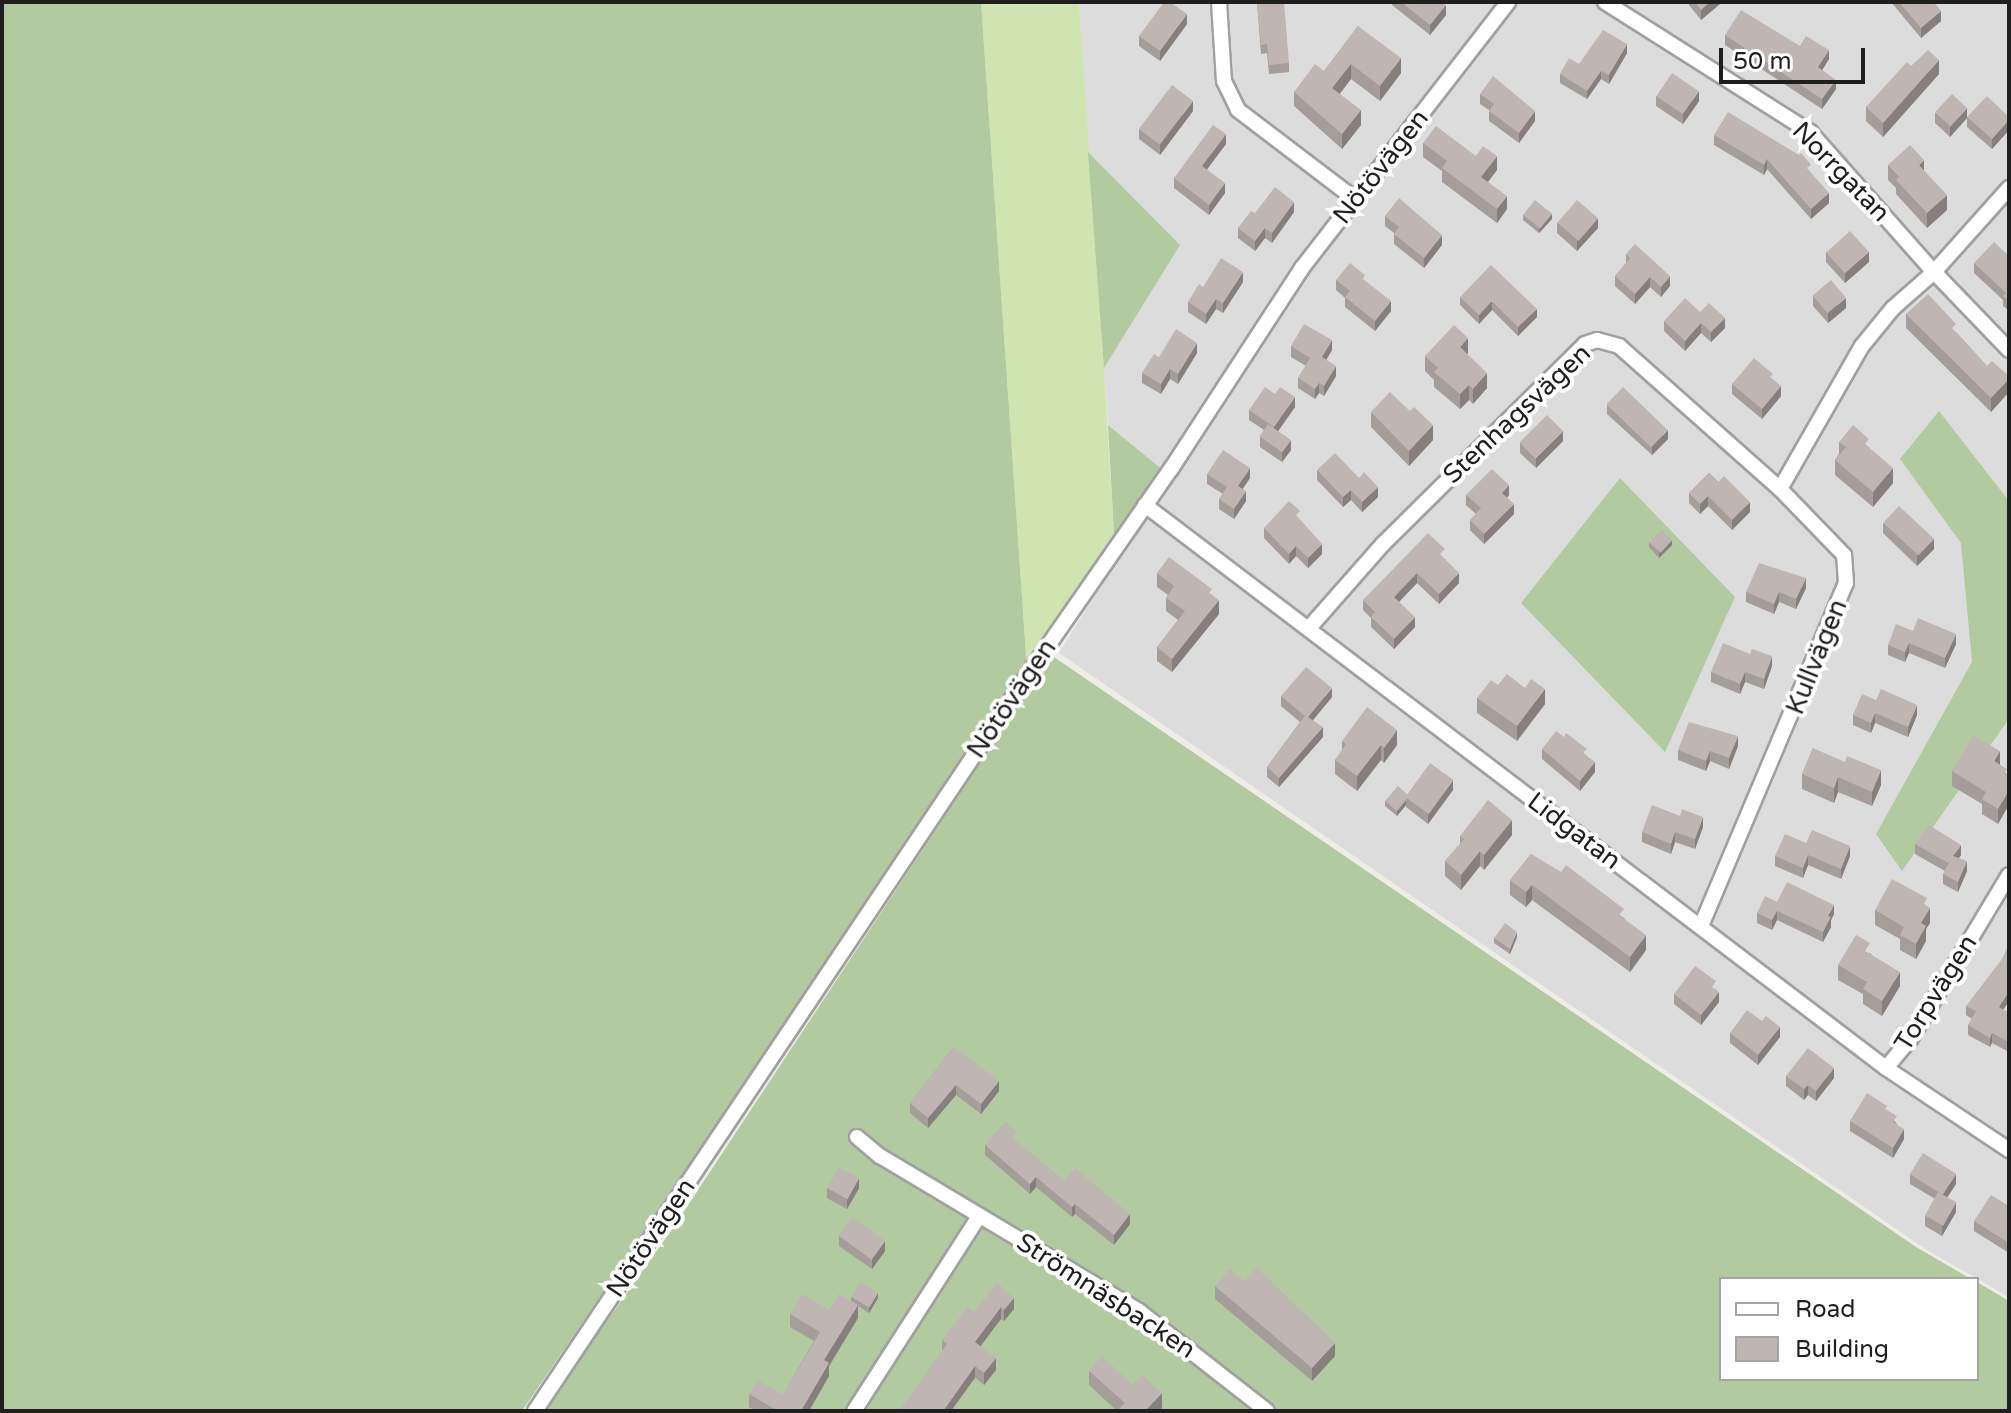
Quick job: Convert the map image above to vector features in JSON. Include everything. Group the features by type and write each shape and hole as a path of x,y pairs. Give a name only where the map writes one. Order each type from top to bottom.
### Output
{"street":[{"path":"1219,2 1224,81 1238,110 1356,200"},
{"name":"Nötövägen","path":"535,1411 1302,268 1508,2"},
{"name":"Norrgatan","path":"1605,2 1810,132 1934,272 2009,350"},
{"path":"1780,489 1862,346 1893,308 1934,272 2009,188"},
{"name":"Stenhagsvägen","path":"1309,628 1383,544 1443,483 1585,344 1597,340 1619,346 1780,489"},
{"name":"Kullvägen","path":"1701,926 1846,583 1844,555 1780,489"},
{"name":"Lidgatan","path":"1145,505 1886,1068 2009,1150"},
{"name":"Torpvägen","path":"1886,1068 1918,1027 2009,875"},
{"name":"Strömnäsbacken","path":"857,1137 880,1156 1139,1311 1267,1411"},
{"path":"854,1411 979,1216"}],"shaded area":[{"path":"1079,2 2009,2 2009,1297 1924,1248 1059,653 1169,476 1108,425 1104,368 1179,245 1088,152"}],"green space":[{"path":"2,2 981,2 1027,670 522,1411 2,1411"},
{"path":"981,2 1079,2 1115,551 1027,670"},
{"path":"1088,152 1180,245 1104,368"},
{"path":"1939,411 2009,501 2009,719 1902,871 1876,834 1972,662 1961,543 1900,459"},
{"path":"1108,425 1170,476 1115,551"},
{"path":"1620,478 1735,597 1665,752 1521,603"},
{"path":"1051,655 1916,1247 1968,1277 1719,1277 1719,1381 1979,1381 1979,1283 2009,1301 2009,1411 543,1411 671,1231"}],"building":[{"path":"1164,2 1170,2 1187,14 1160,51 1139,36"},
{"path":"1257,2 1284,2 1289,63 1269,65 1267,44 1261,45"},
{"path":"1401,2 1443,2 1446,5 1430,25"},
{"path":"1695,2 1710,2 1701,10"},
{"path":"1899,2 1934,2 1941,11 1921,28"},
{"path":"1741,10 1800,46 1806,36 1829,50 1818,67 1836,80 1822,99 1725,35"},
{"path":"1358,26 1401,58 1380,86 1351,64 1332,88 1361,110 1342,134 1294,92 1315,64 1324,71"},
{"path":"1603,30 1627,44 1609,75 1601,71 1587,91 1560,74 1569,58 1579,64"},
{"path":"1928,50 1939,60 1883,123 1866,107 1907,62 1911,66"},
{"path":"1672,73 1699,91 1683,114 1656,96"},
{"path":"1493,76 1535,111 1519,133 1489,111 1494,104 1480,94"},
{"path":"1172,85 1193,101 1160,145 1139,129"},
{"path":"1952,94 1967,108 1950,127 1935,112"},
{"path":"1987,96 2009,117 1992,139 1967,117"},
{"path":"1728,112 1799,155 1801,153 1811,165 1807,168 1829,193 1811,209 1767,159 1764,165 1714,135"},
{"path":"1213,125 1226,134 1202,166 1225,183 1209,205 1174,178"},
{"path":"1436,126 1476,156 1483,146 1497,156 1481,177 1507,196 1497,209 1442,168 1447,161 1423,143"},
{"path":"1910,145 1924,160 1919,165 1947,195 1927,213 1896,180 1899,177 1888,165"},
{"path":"1275,187 1294,202 1272,233 1265,228 1255,241 1238,228 1251,211 1255,213"},
{"path":"1399,198 1442,235 1424,258 1394,234 1399,227 1385,216"},
{"path":"1535,200 1552,214 1540,229 1523,215"},
{"path":"1577,200 1598,218 1578,241 1557,223"},
{"path":"1850,231 1869,252 1845,273 1826,252"},
{"path":"1994,242 2009,256 2009,301 2003,296 2006,293 1974,263"},
{"path":"1635,244 1670,276 1661,287 1650,277 1635,294 1615,276 1630,258 1626,254"},
{"path":"1221,258 1243,272 1223,303 1216,299 1206,314 1188,302 1199,284 1203,287"},
{"path":"1350,263 1365,275 1363,279 1391,301 1375,321 1345,297 1350,291 1336,280"},
{"path":"1491,265 1537,309 1518,327 1492,301 1479,315 1460,297"},
{"path":"1831,280 1846,298 1827,313 1813,295"},
{"path":"1928,294 1956,324 1952,328 1987,366 1992,361 2009,376 1991,398 1906,314"},
{"path":"1685,298 1700,312 1709,303 1725,318 1711,332 1701,323 1685,341 1664,321"},
{"path":"1304,324 1332,340 1322,357 1336,366 1324,386 1319,383 1315,389 1298,378 1310,358 1291,346"},
{"path":"1454,325 1468,338 1460,347 1487,373 1473,389 1469,385 1460,394 1434,372 1438,368 1425,356"},
{"path":"1176,329 1197,343 1178,374 1170,369 1161,384 1142,373 1154,354 1159,357"},
{"path":"1754,358 1773,374 1770,377 1781,386 1762,409 1732,384"},
{"path":"1265,387 1275,394 1280,387 1295,397 1274,427 1249,410"},
{"path":"1623,387 1668,430 1651,447 1606,404"},
{"path":"1390,392 1410,411 1414,407 1433,425 1409,451 1371,412"},
{"path":"1547,415 1563,431 1536,459 1519,443"},
{"path":"1268,424 1291,440 1282,452 1259,436"},
{"path":"1853,425 1869,439 1865,444 1893,468 1873,492 1835,460 1846,447 1839,442"},
{"path":"1223,450 1250,468 1238,486 1246,491 1234,509 1219,499 1227,487 1207,474"},
{"path":"1335,453 1359,478 1364,472 1378,487 1362,502 1351,490 1343,497 1317,470"},
{"path":"1492,469 1509,485 1502,493 1514,504 1484,534 1470,520 1481,508 1466,495"},
{"path":"1709,473 1718,482 1724,476 1750,502 1732,520 1708,496 1700,504 1689,493"},
{"path":"1289,501 1300,511 1296,515 1322,544 1308,558 1296,546 1289,554 1264,528"},
{"path":"1899,506 1934,539 1918,556 1883,523"},
{"path":"1661,530 1672,540 1661,553 1650,543"},
{"path":"1428,533 1445,549 1440,554 1459,573 1439,594 1417,573 1394,597 1415,617 1394,639 1371,617 1375,612 1363,600"},
{"path":"1169,557 1212,589 1209,593 1219,600 1172,659 1157,647 1185,611 1166,598 1174,586 1157,573"},
{"path":"1759,563 1806,578 1796,599 1779,592 1774,604 1746,592"},
{"path":"1918,618 1956,634 1945,658 1909,643 1905,652 1888,645 1896,624 1913,631"},
{"path":"1723,643 1750,654 1752,649 1772,656 1764,679 1745,672 1740,684 1711,672"},
{"path":"1306,667 1332,688 1308,717 1323,727 1279,778 1267,767 1305,716 1281,696"},
{"path":"1507,674 1525,688 1531,679 1545,689 1517,726 1477,698 1491,680 1498,685"},
{"path":"1881,689 1917,705 1908,727 1875,713 1871,723 1853,715 1862,694 1876,700"},
{"path":"1367,707 1397,730 1357,776 1335,760 1346,744 1342,741"},
{"path":"1689,722 1738,736 1729,758 1710,751 1706,761 1678,750"},
{"path":"1556,731 1564,737 1566,733 1587,749 1583,753 1595,762 1580,781 1542,749"},
{"path":"1973,735 2000,751 1994,761 2007,769 2004,773 2009,776 2009,790 1998,809 1982,799 1986,792 1952,771"},
{"path":"1813,748 1845,762 1847,756 1881,770 1872,792 1838,777 1834,788 1802,774"},
{"path":"1430,763 1453,780 1429,814 1405,797"},
{"path":"1398,786 1408,795 1397,811 1385,801"},
{"path":"1488,800 1512,820 1484,855 1480,851 1461,875 1445,861 1464,839 1460,836"},
{"path":"1652,805 1680,816 1682,809 1703,817 1695,839 1675,832 1671,844 1642,832"},
{"path":"1929,825 1961,845 1953,856 1967,861 1958,882 1943,874 1951,859 1948,863 1915,844"},
{"path":"1812,830 1850,846 1841,869 1808,855 1803,868 1775,856 1785,834 1806,843"},
{"path":"1531,854 1561,872 1566,865 1624,909 1619,915 1646,935 1630,957 1532,885 1526,892 1510,880"},
{"path":"1892,879 1927,898 1924,904 1930,908 1921,923 1926,926 1916,944 1900,935 1904,927 1875,910"},
{"path":"1787,882 1834,905 1823,932 1777,911 1772,920 1757,913 1765,896 1777,902"},
{"path":"1505,923 1517,932 1510,949 1494,938"},
{"path":"1856,935 1870,943 1865,951 1900,972 1882,1001 1863,989 1867,982 1838,965"},
{"path":"2009,944 2009,991 1999,1007 2009,1013 2007,1041 1992,1033 1990,1038 1968,1025 1976,1011 1966,1006 2002,959"},
{"path":"1695,966 1716,981 1712,987 1719,992 1701,1015 1674,994"},
{"path":"1747,1010 1762,1021 1766,1016 1780,1027 1758,1055 1730,1033"},
{"path":"954,1047 999,1081 981,1104 956,1085 928,1118 910,1103"},
{"path":"1808,1048 1834,1068 1816,1091 1808,1085 1804,1089 1786,1076"},
{"path":"1867,1093 1887,1106 1885,1109 1897,1116 1893,1122 1904,1129 1893,1148 1850,1121"},
{"path":"1005,1122 1017,1132 1013,1138 1064,1181 1075,1168 1130,1214 1114,1235 1075,1204 1072,1207 1036,1177 1030,1184 985,1145"},
{"path":"1923,1153 1956,1174 1943,1195 1910,1174"},
{"path":"839,1167 859,1178 847,1199 827,1188"},
{"path":"1938,1192 1956,1202 1943,1226 1925,1216"},
{"path":"1991,1195 2009,1206 2009,1243 1974,1221"},
{"path":"852,1217 885,1241 872,1260 838,1236"},
{"path":"1257,1268 1335,1343 1312,1368 1215,1286 1230,1269 1244,1282"},
{"path":"860,1282 878,1293 869,1307 851,1297"},
{"path":"997,1283 1014,1298 1004,1310 1001,1307 975,1342 996,1358 984,1373 975,1366 943,1411 899,1411 947,1344 942,1340 968,1307 974,1312"},
{"path":"802,1294 829,1310 839,1294 858,1305 824,1360 829,1363 801,1411 778,1411 749,1394 757,1380 783,1395 820,1332 790,1314"},
{"path":"1102,1356 1133,1385 1142,1375 1162,1393 1145,1411 1119,1411 1125,1403 1089,1371"}]}
